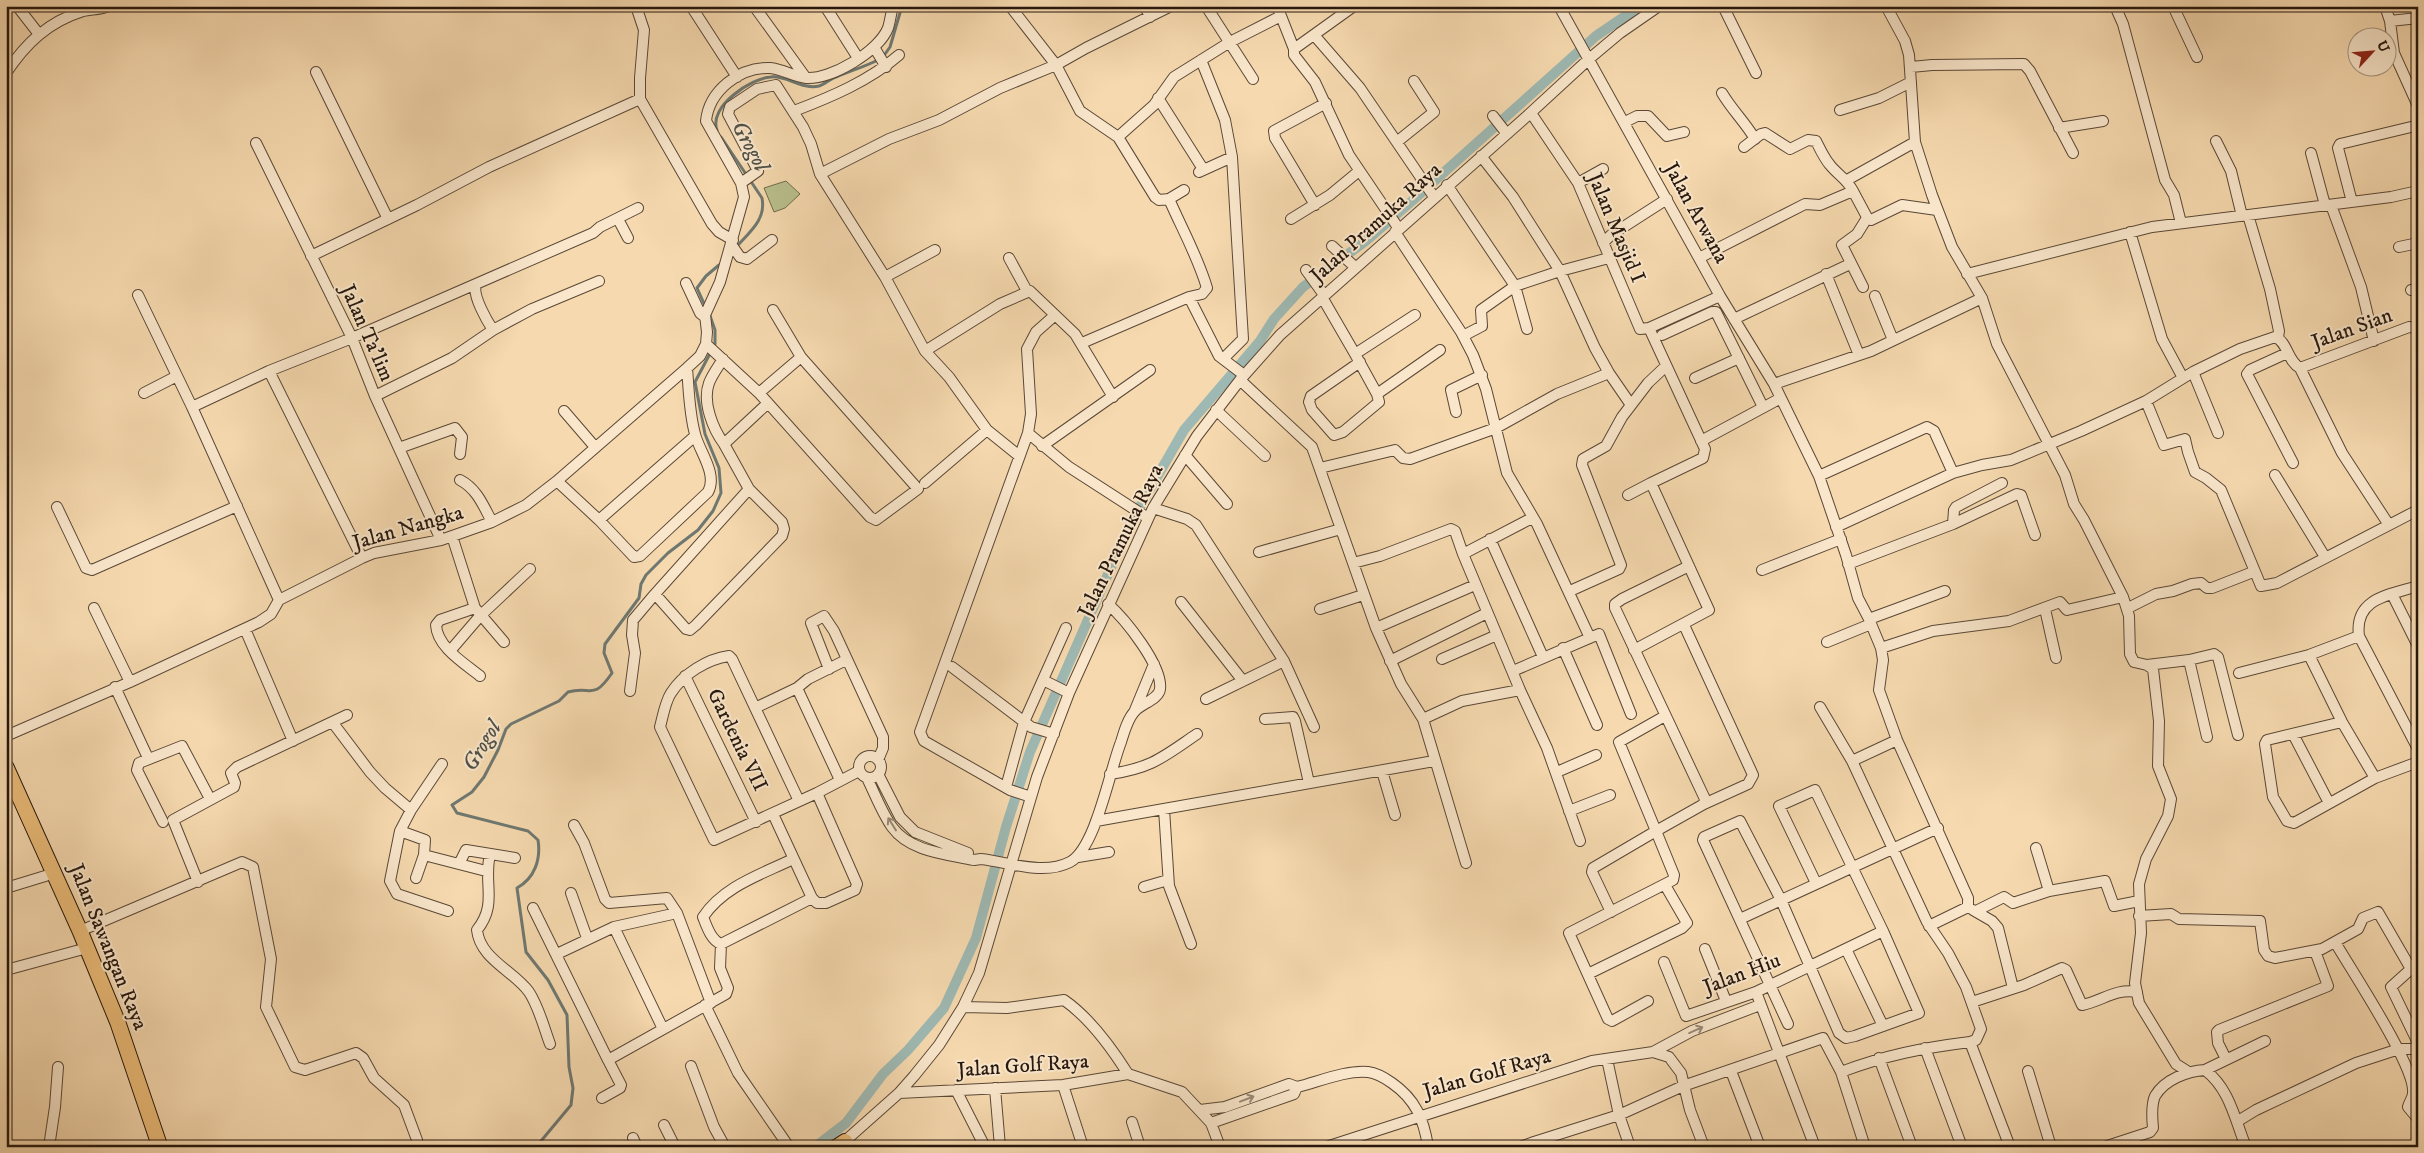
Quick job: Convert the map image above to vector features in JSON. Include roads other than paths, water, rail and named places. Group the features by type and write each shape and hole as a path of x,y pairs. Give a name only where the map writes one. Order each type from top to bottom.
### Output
{"highway":[{"name":"Jalan Sawangan Raya","path":"6,766 55,873 118,1023 160,1147"}],"street":[{"path":"17,6 38,33"},
{"path":"6,73 38,33 50,25 82,9 109,6"},
{"path":"636,6 644,30 639,84 640,99 712,224 732,242 740,257 746,259 772,240"},
{"path":"691,6 737,76"},
{"path":"754,6 806,78"},
{"path":"825,6 858,58"},
{"path":"1010,6 1056,65 1080,111 1118,136 1155,197 1159,200 1169,199 1184,190"},
{"path":"1145,6 1150,17"},
{"path":"820,174 888,139 939,120 1000,88 1056,65 1171,6"},
{"path":"1206,6 1253,79"},
{"path":"1294,49 1354,6"},
{"name":"Jalan Arwana","path":"1559,6 1720,296 1774,384 1819,476 1841,539 1858,598 1880,648 1883,660 1879,690 1897,740 1938,828 1972,909"},
{"name":"Jalan Pramuka Raya","path":"843,1145 899,1093 939,1045 962,1007 979,973 1006,863 1027,796 1065,691 1108,604 1148,513 1216,410 1241,376 1280,335 1323,296 1353,265 1432,195 1447,185 1480,156 1500,124 1531,113 1587,56 1659,6"},
{"path":"1723,6 1756,73"},
{"path":"1886,6 1905,41 1911,67 1914,142 1937,210 1952,247 1982,298 1997,344 2065,475 2074,504 2084,520 2128,608 2130,654 2134,662 2147,665 2189,660 2214,654 2218,657 2238,736"},
{"path":"2115,6 2123,24 2160,163 2165,180 2174,195 2180,223"},
{"path":"2174,6 2197,57"},
{"path":"2385,6 2390,21 2394,53 2418,106"},
{"path":"772,310 801,357 918,489 876,520 870,517 759,393 714,351 707,332 705,316 732,242 744,197 746,180 706,121 707,111 717,92 737,76 754,70 768,68 806,78 846,67 874,47 887,30 892,7"},
{"path":"1118,136 1154,104 1174,77 1279,11 1294,49 1294,55 1315,82 1359,171 1389,212 1463,336 1482,375 1507,474 1570,591 1590,638"},
{"path":"2390,21 2418,18"},
{"path":"1314,34 1360,88 1398,141 1432,195"},
{"path":"874,47 886,67"},
{"path":"794,111 874,76 899,55"},
{"path":"1201,60 1225,120 1232,157 1243,339 1224,360"},
{"path":"1911,67 2024,64 2030,71 2073,153"},
{"path":"316,72 388,219"},
{"path":"1398,141 1434,112 1414,81"},
{"path":"1840,110 1879,98 1912,82"},
{"path":"746,180 758,171 728,114 730,107 757,89 776,85 794,111 811,144 820,174 885,277 925,351 949,377 987,430 1018,456"},
{"path":"1722,93 1732,110 1742,118 1755,139"},
{"path":"1158,98 1201,171 1232,157"},
{"path":"311,256 489,167 640,99"},
{"path":"1315,205 1274,138 1274,131 1326,103"},
{"name":"Jalan Masjid I","path":"1531,113 1578,183 1593,214 1637,324 1643,330 1649,328"},
{"path":"1625,122 1637,116 1648,116 1667,136 1684,132"},
{"path":"2059,128 2103,121"},
{"path":"2352,202 2338,148 2340,144 2411,127"},
{"path":"1744,147 1765,133 1790,149 1808,140 1816,141 1828,163 1847,180 1867,218 1871,220 1902,205 1937,210"},
{"path":"2216,141 2231,171 2270,289 2279,331 2278,338 2292,362 2300,368 2342,453 2389,525"},
{"path":"1847,180 1914,142"},
{"name":"Jalan Ta'lim","path":"256,143 352,338 375,396 441,540"},
{"path":"2311,153 2328,205 2361,287 2374,341"},
{"path":"1480,156 1513,197 1560,270 1589,336 1609,373 1631,405"},
{"path":"1578,183 1603,169"},
{"path":"1291,219 1315,205 1359,171"},
{"path":"1447,185 1515,286 1528,329"},
{"path":"1699,258 1805,204 1820,205 1853,191"},
{"path":"1967,274 2130,232 2180,223 2391,197 2418,191"},
{"path":"1082,343 1189,297 1202,294 1207,288 1198,260 1169,199"},
{"path":"1603,243 1611,235 1667,199"},
{"path":"192,407 269,371 352,338 593,233 638,208"},
{"path":"1863,287 1842,245 1857,234 1867,218"},
{"path":"618,219 628,238"},
{"path":"2130,232 2160,332 2183,378"},
{"path":"2399,247 2418,243"},
{"path":"1332,246 1353,265"},
{"path":"885,277 935,250"},
{"path":"1009,258 1027,291"},
{"path":"1463,336 1482,326 1481,310 1515,286 1560,270 1609,258"},
{"path":"1734,319 1850,264"},
{"path":"1308,272 1358,358 1377,394 1379,402 1343,432 1334,435 1312,410 1309,402 1311,396 1358,358 1415,315"},
{"path":"1826,274 1859,355"},
{"path":"375,396 439,365 493,330 532,309 599,281"},
{"path":"686,283 700,313 705,316"},
{"path":"476,285 475,289 483,311 493,330"},
{"path":"925,351 1000,304 1027,291 1032,292 1082,343 1112,396"},
{"path":"138,295 192,407 279,600"},
{"path":"1628,495 1703,458 1705,449 1649,328 1720,296"},
{"path":"1875,296 1893,340"},
{"path":"1189,297 1212,345 1224,360 1312,447 1376,628 1401,684 1423,719 1466,863"},
{"path":"1774,384 1859,355 1982,298"},
{"path":"1662,335 1715,311 1762,407"},
{"path":"1027,796 1008,788 920,737 921,727 1018,456 1028,433 1032,414 1027,349 1036,332 1054,316"},
{"name":"Jalan Sian","path":"2300,368 2409,327 2418,328"},
{"path":"1836,527 1953,473 2011,460 2049,444 2146,401 2193,372 2240,349 2278,338"},
{"path":"1377,394 1440,350"},
{"path":"655,594 686,629 691,629 782,536 784,529 782,522 749,490 717,434 706,395 714,351"},
{"name":"Jalan Nangka","path":"6,736 245,629 271,614 279,600 362,558 441,540 492,522 526,505 700,356 714,351"},
{"path":"2287,353 2250,370 2247,374 2293,463"},
{"path":"759,393 801,357"},
{"path":"1695,378 1739,358"},
{"path":"1570,591 1619,568 1621,565 1582,462 1585,457 1607,445 1616,425 1648,383 1666,366"},
{"path":"556,481 599,520 634,557 640,556 686,515 712,486 708,469 695,436 688,399 687,368"},
{"path":"1042,446 1150,370"},
{"path":"269,371 362,558"},
{"path":"2193,372 2218,433"},
{"path":"1320,468 1394,450 1403,458 1410,459 1496,428 1557,394 1609,373"},
{"path":"1456,412 1451,390 1482,375"},
{"path":"144,392 177,376"},
{"path":"1701,441 1781,398"},
{"path":"2146,401 2164,445 2185,439 2195,472 2221,490 2253,572 2261,586 2277,583 2300,569 2418,510"},
{"path":"724,444 768,403"},
{"path":"1216,410 1265,456"},
{"path":"564,411 595,447"},
{"path":"1819,476 1927,427 1934,431 1953,473"},
{"path":"399,448 455,428 462,437 460,454"},
{"path":"925,483 987,430"},
{"path":"1028,433 1069,467 1130,507 1148,513 1187,519 1196,525 1284,661 1314,727"},
{"path":"599,520 695,436"},
{"path":"1185,455 1227,504"},
{"path":"2275,475 2325,557"},
{"path":"460,480 470,485 476,492 492,522"},
{"path":"1634,650 1709,610 1651,483"},
{"path":"1952,524 1956,507 2002,483"},
{"path":"630,691 634,662 632,635 634,620 749,490"},
{"path":"1848,564 1952,524 2020,494 2035,535"},
{"path":"57,507 86,568 92,570 237,506"},
{"path":"1464,554 1532,518"},
{"path":"1259,552 1341,529"},
{"path":"1353,563 1380,556 1451,529 1455,531 1475,585 1557,772 1580,841"},
{"path":"452,536 478,612 504,642"},
{"path":"1490,539 1543,657"},
{"path":"1762,570 1841,539"},
{"path":"1689,566 1614,604 1705,799 1704,804"},
{"path":"450,651 478,612 530,569"},
{"path":"2128,608 2156,594 2201,583 2207,588 2212,588 2253,572"},
{"path":"1376,628 1475,585"},
{"path":"2418,586 2368,604 2360,612 2357,622 2359,636 2418,748"},
{"path":"1827,642 1945,591"},
{"path":"2392,594 2418,646"},
{"path":"1320,609 1364,595"},
{"path":"1880,648 1933,631 2009,621 2061,602 2067,610 2123,597"},
{"path":"1181,602 1243,681"},
{"path":"1108,604 1118,613 1154,664 1159,676 1159,693 1135,711"},
{"path":"94,608 130,682"},
{"path":"2045,608 2056,658"},
{"path":"478,612 440,620 436,625 436,632 450,651 480,676"},
{"path":"1390,660 1487,613"},
{"path":"829,668 811,623 824,616 834,631 883,737 883,748 878,760"},
{"path":"1611,912 1592,872 1593,868 1704,804 1748,784 1753,776 1684,625"},
{"path":"1008,788 1028,724 1047,681 1066,628"},
{"path":"245,629 293,741"},
{"path":"1513,671 1599,634 1631,714"},
{"path":"1442,659 1497,635"},
{"path":"2239,673 2309,655 2359,636"},
{"path":"1563,648 1597,725"},
{"path":"2309,655 2342,722 2374,778"},
{"path":"799,801 732,659 729,656 718,658 685,676 670,694 660,727 714,840 773,814 817,793 859,771"},
{"path":"755,708 797,688 808,679 846,660"},
{"path":"2189,660 2207,737"},
{"path":"1206,699 1284,661"},
{"path":"1078,857 1096,821 1120,744 1154,664"},
{"path":"2147,665 2152,669 2155,681 2159,721 2158,766 2171,799 2168,816 2146,859 2139,884 2141,932 2136,976 2137,992 2139,1003 2176,1064 2187,1071"},
{"path":"952,667 1028,724 1051,733"},
{"name":"Gardenia VII","path":"685,676 756,822"},
{"path":"1047,681 1065,691"},
{"path":"115,687 148,758"},
{"path":"797,688 840,780"},
{"path":"1423,719 1462,701 1520,690"},
{"path":"1820,707 1852,761 1929,926 1948,953 1972,1002 1981,1029 1976,1040 1970,1042 1925,1048 1879,1058 1841,1072"},
{"path":"198,882 174,820 234,787 235,783 231,773 237,767 347,715"},
{"path":"1648,1002 1612,1021 1608,1019 1569,933 1673,880 1674,875 1619,742 1665,716"},
{"path":"1265,719 1293,718 1309,782"},
{"path":"2342,722 2293,734 2271,737 2267,740 2265,744 2275,803 2287,821 2294,823 2374,778 2418,762"},
{"path":"333,723 370,772 385,788 411,810"},
{"path":"1110,774 1150,766 1197,734"},
{"path":"2293,734 2329,803"},
{"path":"1852,761 1897,740"},
{"path":"163,822 136,768 139,763 182,746 208,795"},
{"path":"867,778 878,774 881,767 878,760 872,755 864,756 859,763 859,771 867,778 893,828 908,842 930,850 974,860 986,859"},
{"path":"1557,772 1596,755"},
{"path":"1096,821 1434,761"},
{"path":"442,764 411,810 400,831 390,881 397,894 448,911"},
{"path":"1382,771 1395,815"},
{"path":"878,774 900,817 915,832 986,859 1044,868 1058,867 1078,857 1109,852"},
{"path":"1788,1024 1703,840 1704,837 1741,821 1781,900 1839,1033 1846,1038 1855,1036 1919,1014 1883,932 1815,790 1779,806 1816,883"},
{"path":"773,814 812,898 817,903 826,903 855,890 857,884 817,793"},
{"path":"1569,811 1610,796"},
{"path":"1164,809 1168,880 1191,944"},
{"path":"574,825 584,843 605,899 609,903 667,898 677,913 708,1004 738,1073 789,1147"},
{"path":"1740,919 1938,828"},
{"path":"400,831 423,838 426,844 416,878"},
{"path":"908,842 915,832"},
{"path":"2036,848 2049,891"},
{"path":"459,864 466,850 515,858"},
{"path":"490,854 486,871 489,882 488,909 486,919 477,930 478,936 491,957 529,992 550,1044"},
{"path":"424,855 486,871"},
{"path":"721,944 717,943 708,930 703,917 713,902 726,891 793,859"},
{"path":"80,931 242,862 253,868 271,959 266,1007 295,1067 305,1070 356,1053 363,1058 374,1078 404,1105 417,1140"},
{"path":"6,888 55,873"},
{"path":"1144,887 1168,880"},
{"path":"1929,926 2004,897 2013,903 2049,891 2105,881 2114,906 2139,901"},
{"path":"1588,974 1682,928 1686,923 1665,885"},
{"path":"571,893 587,938"},
{"path":"721,944 812,898"},
{"path":"534,908 621,1085 620,1088 602,1098"},
{"path":"1972,909 1992,921 1998,928 2013,988"},
{"path":"2139,916 2171,914 2179,919 2258,921 2262,925 2264,950 2272,958 2316,951 2359,928 2363,918 2377,912 2411,968 2391,987 2418,1043"},
{"path":"556,954 614,927 677,913"},
{"path":"614,927 663,1029"},
{"name":"Jalan Hiu","path":"1664,962 1686,1016 1756,992 1883,932"},
{"path":"2335,942 2398,1049 2413,1070 2414,1090 2408,1107 2418,1119"},
{"path":"608,1060 726,994 728,988 720,968 721,944"},
{"path":"6,970 87,948"},
{"path":"1705,949 1726,1001"},
{"path":"1846,949 1883,1026"},
{"path":"2226,1060 2218,1043 2217,1032 2219,1030 2328,986 2316,951"},
{"path":"1972,1002 2064,968 2082,1005 2112,993 2122,991 2137,992"},
{"path":"1756,992 1815,1147"},
{"path":"962,1007 1007,1008 1064,1000 1074,1007 1114,1053 1128,1074"},
{"name":"Jalan Golf Raya","path":"1200,1110 1225,1107 1289,1084 1297,1087 1348,1074 1368,1072 1383,1076 1406,1093 1421,1115 1584,1064 1653,1052 1692,1031 1760,1005"},
{"path":"1520,1147 1535,1144 1619,1115 1683,1086 1822,1038 1841,1072 1866,1147"},
{"path":"2104,1147 2150,1132 2153,1128 2155,1097 2167,1085 2187,1071 2205,1070 2265,1041"},
{"path":"1970,1042 2010,1147"},
{"path":"1925,1048 1962,1147"},
{"path":"2238,1121 2256,1110 2356,1063 2398,1049 2418,1049"},
{"path":"1653,1052 1669,1057 1681,1073 1683,1086 1704,1147"},
{"path":"1879,1058 1912,1147"},
{"path":"1607,1059 1619,1115 1630,1147"},
{"path":"691,1066 714,1127 725,1147"},
{"path":"49,1147 58,1067"},
{"path":"2205,1070 2219,1083 2238,1121 2246,1147"},
{"path":"1731,1071 1760,1147"},
{"path":"2028,1071 2051,1147"},
{"name":"Jalan Golf Raya","path":"899,1093 1063,1085 1128,1074 1182,1092 1211,1123 1294,1094 1297,1087"},
{"path":"1063,1085 1082,1147"},
{"path":"995,1088 1000,1147"},
{"path":"956,1090 985,1147"},
{"path":"1326,1147 1421,1115 1428,1147"},
{"path":"1132,1122 1140,1147"},
{"path":"1211,1123 1220,1147"},
{"path":"664,1125 675,1147"}],"waterway":[{"name":"Grogol","path":"883,57 890,47 902,6"},
{"path":"815,1147 846,1123 883,1074 908,1050 944,1008 976,938 1006,827 1030,752 1130,524 1184,430 1260,341 1274,319 1303,287 1367,240 1596,36 1640,6"},
{"name":"Grogol","path":"717,130 716,121 725,103 733,95 753,82 777,77 806,86 819,86 878,60"},
{"name":"Grogol","path":"721,137 762,198 763,205 760,218 739,244"},
{"name":"Grogol","path":"706,308 697,288 706,276 719,265"},
{"name":"Grogol","path":"536,1147 571,1105 573,1088 569,1067 567,1015 548,980 526,952 517,888 528,879 535,867 539,854 538,840 528,831 457,813 452,805 472,792 484,777 506,729 511,724 559,701 568,692 596,690 605,682 612,673 604,653 605,644 639,598 641,584 646,575 668,553 698,530 713,511 721,493 719,468 705,434 695,382 715,344 715,330 709,313"}]}
